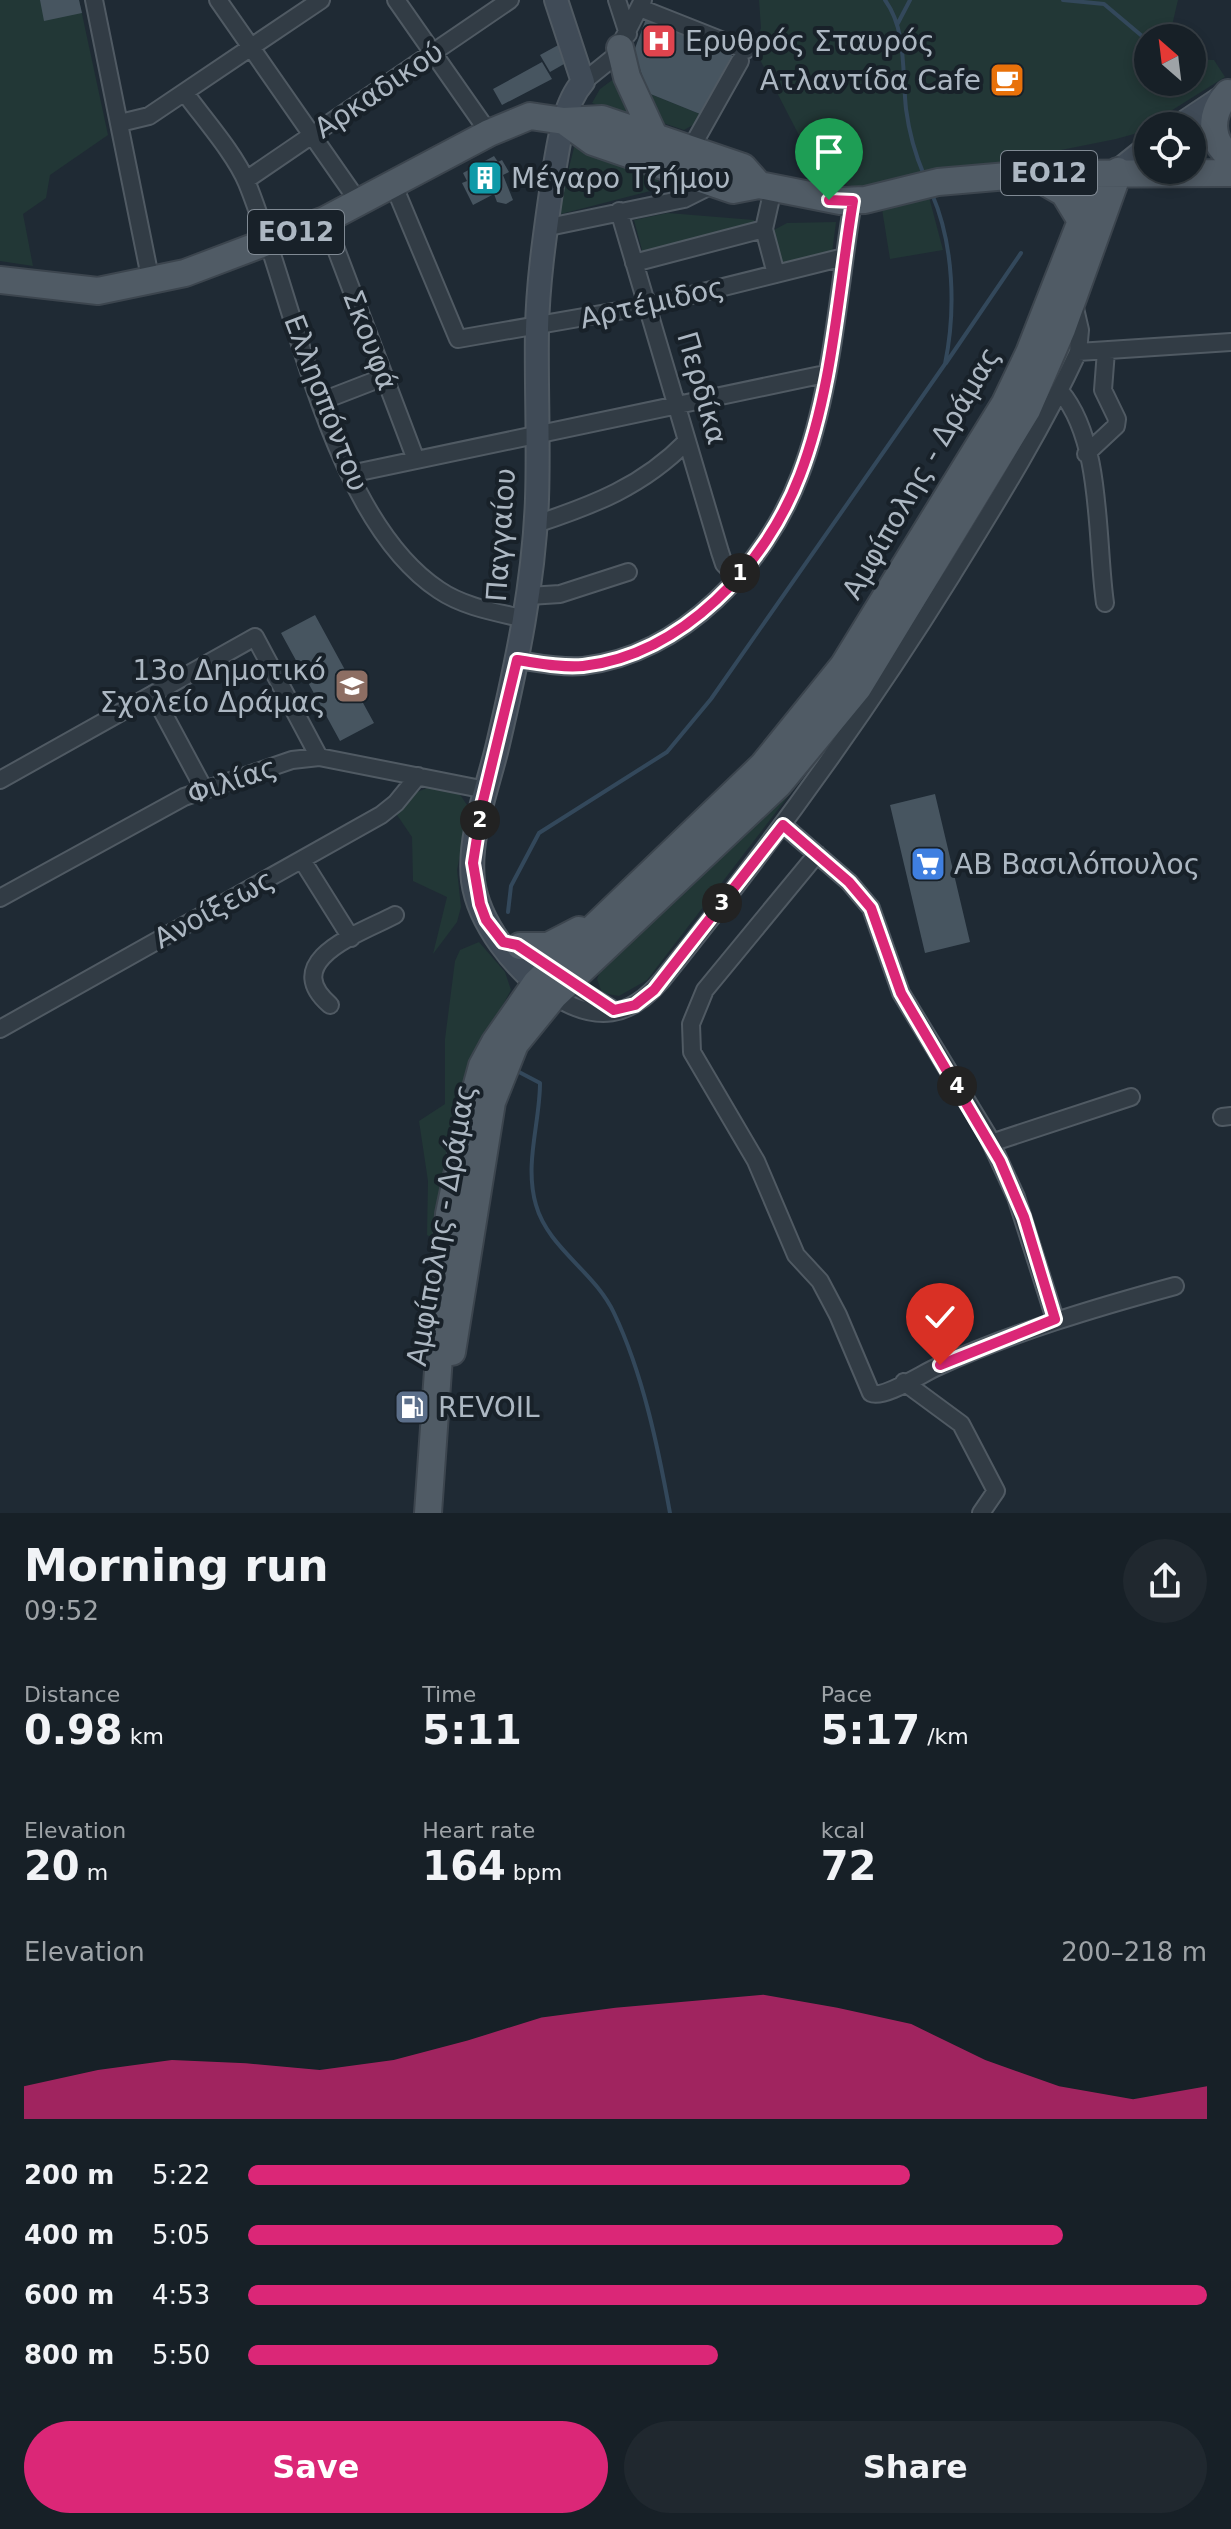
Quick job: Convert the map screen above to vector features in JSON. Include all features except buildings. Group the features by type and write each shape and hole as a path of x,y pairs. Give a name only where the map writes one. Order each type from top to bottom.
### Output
{"main road":[{"path":"556,0 583,82 575,90 564,121"},
{"path":"624,41 627,77 655,138"},
{"path":"1200,112 1230,92"},
{"path":"1230,92 1215,112 1213,123 1219,145 1231,159"},
{"name":"ΕΟ12","path":"5,281 98,291 151,282 267,245 325,220 489,133 530,116 564,121 602,119 743,167 766,187"},
{"name":"ΕΟ12","path":"564,121 593,142 733,190 766,187 853,201 930,184 1031,174 1134,171"},
{"name":"Παγγαίου","path":"505,939 477,897 473,876 474,852 529,596 536,524 537,327 544,228 564,121"},
{"path":"1118,171 1134,158"},
{"path":"1206,161 1231,159"},
{"name":"Αμφίπολης - Δράμας","path":"552,983 768,796 842,710 1010,443 1039,385 1073,298 1092,222 1092,199 1118,171"},
{"name":"ΕΟ12","path":"1206,175 1231,173"},
{"path":"1031,174 1064,193 1092,222 1142,184"},
{"name":"Αμφίπολης - Δράμας","path":"428,1513 438,1401 453,1349 497,1059 552,983 650,873 779,749 843,666 1005,403 1092,222"},
{"path":"505,939 548,946 571,936 650,873"},
{"path":"505,939 552,983"}],"street":[{"path":"94,0 151,282"},
{"path":"218,0 360,204"},
{"path":"120,123 144,119 321,0"},
{"path":"396,0 489,133"},
{"name":"Αρκαδικού","path":"246,180 510,0"},
{"path":"617,0 624,41"},
{"path":"583,82 609,65 641,4 743,56 690,150"},
{"name":"Ελλησπόντου","path":"185,93 246,180 350,474 387,538 428,582 474,606 525,619"},
{"path":"544,228 684,199 714,184"},
{"name":"Αρτέμιδος","path":"394,186 458,339 647,306 844,257"},
{"path":"766,187 764,229 776,274"},
{"path":"517,660 580,666 623,658 658,642 687,623 737,577 763,544 796,484 825,374 853,201"},
{"name":"Περδίκα","path":"619,211 720,552 724,564 737,577"},
{"name":"Σκουφά","path":"325,220 416,460"},
{"path":"634,263 764,229"},
{"path":"552,983 594,1015 635,1005 654,990 783,825 891,673 1007,485 1060,391 1078,352 1080,330 1073,298"},
{"path":"1078,352 1231,342"},
{"path":"1086,454 1116,426 1117,419 1103,390 1106,351"},
{"path":"350,474 825,374"},
{"path":"322,401 384,377"},
{"path":"1060,391 1074,413 1099,513 1105,603"},
{"path":"536,524 621,493 648,476 687,441"},
{"path":"529,596 560,594 628,572"},
{"path":"0,780 255,637 319,757"},
{"path":"153,694 204,789"},
{"name":"Φιλίας","path":"0,898 155,811 204,789 292,760 319,757 486,790"},
{"name":"Ανοίξεως","path":"0,1029 390,809 418,776"},
{"path":"783,825 871,908 901,993 991,1143 1024,1217 1055,1319"},
{"path":"817,854 705,990 691,1024 692,1052 756,1161 796,1255 820,1281 838,1315 871,1393 883,1394 904,1382 1055,1319 1175,1286"},
{"path":"302,860 351,938"},
{"path":"330,1005 317,994 312,982 314,965 351,938 395,915"},
{"path":"991,1143 1131,1097"},
{"path":"904,1382 961,1424 968,1435 996,1491 981,1513"}],"green space":[{"path":"0,0 79,0 108,135 50,175 46,198 23,214 33,266 0,261"},
{"path":"759,0 1178,0 1172,24 1134,24 1134,96 1195,96 1169,112 1134,112 1134,134 867,189 822,180 754,48 761,28"},
{"path":"1206,60 1214,60 1225,77 1206,89"},
{"path":"615,78 633,118 592,103 600,89"},
{"path":"648,93 700,114 693,125 684,130 660,122"},
{"path":"576,140 658,177 658,189 557,215"},
{"path":"929,197 943,250 890,259 882,209"},
{"path":"668,213 754,220 755,226 643,254 634,220"},
{"path":"836,222 832,253 778,267 772,231 787,223"},
{"path":"813,764 647,980 619,996 602,993 597,979 602,967"},
{"path":"430,787 459,793 469,808 457,870 461,907 457,922 433,954 447,897 413,881 412,837 395,812 417,792"},
{"path":"479,942 505,972 511,990 472,1062 445,1165 434,1239 427,1235 428,1181 419,1121 445,1104 445,1039 455,961 460,950"}],"waterway":[{"path":"885,0 900,38 907,118 924,175"},
{"path":"898,23 910,0"},
{"path":"1063,0 1104,4 1134,29"},
{"path":"508,912 511,886 539,833 667,752 711,699 945,364 951,322 951,278 945,235 932,194"},
{"path":"946,363 1021,253"},
{"path":"517,1071 540,1083 532,1159 536,1205 551,1234 606,1298 614,1313 648,1411 670,1513"}],"place":[{"name":"Ερυθρός Σταυρός","path":"659,41"},
{"name":"Ατλαντίδα Cafe","path":"1007,80"},
{"name":"Μέγαρο Τζήμου","path":"485,178"},
{"name":"13ο Δημοτικό Σχολείο Δράμας","path":"352,686"},
{"name":"ΑΒ Βασιλόπουλος","path":"928,864"},
{"name":"REVOIL","path":"412,1407"}],"route":[{"path":"829,200 853,201 822,390 809,448 801,474 780,515 763,544 722,593 702,612 658,642 637,653 598,664 557,665 517,660 482,805 473,880 486,920 503,942 517,945 569,983 614,1010 635,1005 654,990 783,825 859,892 874,915 887,960 901,993 987,1134 1000,1161 1024,1217 1055,1319 940,1365"}]}
